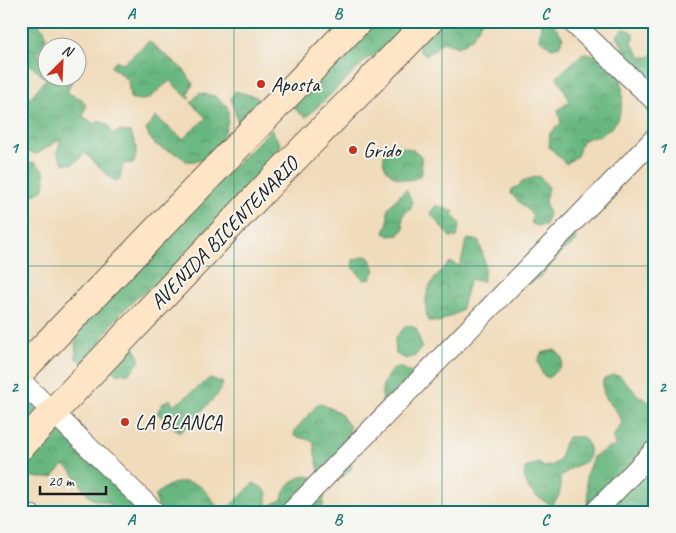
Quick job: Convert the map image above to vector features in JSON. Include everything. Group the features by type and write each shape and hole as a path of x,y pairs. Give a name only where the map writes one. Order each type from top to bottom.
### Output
{"street":[{"path":"21,370 358,21"},
{"name":"AVENIDA BICENTENARIO","path":"21,446 273,180 429,21"},
{"path":"571,21 655,101"},
{"path":"291,512 655,138"},
{"path":"21,381 155,512"},
{"path":"595,512 655,450"}],"green space":[{"path":"21,21 33,21 43,29 46,36 46,38 38,38 38,72 21,57"},
{"path":"379,21 412,21 385,49 367,59 306,117 298,112 292,104 356,39"},
{"path":"421,21 483,21 471,39 458,47 443,42 428,55 420,52 416,37"},
{"path":"541,23 552,23 563,37 560,46 552,48 539,39"},
{"path":"624,29 635,34 632,43 641,57 649,57 655,53 653,75 642,75 632,63 617,35"},
{"path":"149,41 185,71 193,84 188,93 190,100 170,81 148,99 137,100 130,98 128,80 111,67 116,61 124,63"},
{"path":"583,53 610,58 620,67 622,105 615,122 609,129 600,135 584,140 577,156 566,164 549,147 550,133 561,123 558,110 570,101 557,77"},
{"path":"38,88 69,88 67,93 82,99 86,106 83,116 94,124 101,121 109,126 112,134 119,131 130,132 136,147 134,163 123,164 120,179 114,181 85,153 73,164 63,163 57,152 61,139 37,154 21,150 21,108"},
{"path":"235,91 257,97 260,104 239,126 231,98"},
{"path":"199,93 215,96 227,106 228,121 223,136 207,156 201,160 186,161 180,156 159,147 150,138 146,130 156,117 183,139 206,118 191,103"},
{"path":"271,129 281,145 271,160 256,193 117,318 101,340 93,365 76,359 75,342 80,322"},
{"path":"395,145 414,150 421,156 422,174 409,180 401,179 389,172 383,160 385,152"},
{"path":"34,162 44,171 45,182 43,190 27,198 21,196 21,164"},
{"path":"539,176 548,186 545,202 549,214 545,225 537,226 531,223 533,215 511,194 512,189 519,186 522,181"},
{"path":"406,189 412,202 411,209 404,213 402,222 404,228 399,235 390,236 384,233 388,221 388,208"},
{"path":"436,205 454,212 452,215 460,223 457,237 450,237 430,213"},
{"path":"567,233 576,236 575,242 561,253 541,276 526,284"},
{"path":"468,239 479,241 485,266 482,282 470,279 461,311 439,322 428,321 426,302 429,288 450,262 459,266"},
{"path":"365,256 369,257 375,270 370,279 364,280 352,266 353,260"},
{"path":"407,325 416,328 422,347 415,356 406,359 396,354 395,338"},
{"path":"126,343 135,348 140,361 130,373 117,374 111,370"},
{"path":"555,350 562,357 562,365 549,378 543,375 538,362 541,353"},
{"path":"399,367 409,371 415,377 389,411 383,399 383,384 393,369"},
{"path":"613,375 620,376 639,396 655,406 655,512 589,512 586,475 593,457 608,448 615,447 613,437 622,423 617,412 604,394 603,380"},
{"path":"210,378 223,383 219,393 180,433 157,413 162,404 170,399 173,405 178,403"},
{"path":"36,391 45,394 21,443 21,398"},
{"path":"319,403 339,412 350,427 348,447 352,467 342,478 335,480 320,477 314,441 294,436 295,430"},
{"path":"58,426 149,512 114,512 110,504 91,498 71,471 64,465 53,477 48,478 32,476 21,469 21,448"},
{"path":"568,437 583,437 589,448 588,460 560,477 559,496 551,505 530,491 525,481 525,468 539,463 544,467 556,463 561,456"},
{"path":"305,475 317,479 325,490 323,506 319,512 308,512 303,507 298,512 263,512 265,509 258,512 163,512 158,507 155,496 170,485 189,482 207,492 216,506 222,511 239,498 253,483 265,490 267,508 282,499 285,490 290,484"}],"place":[{"name":"Aposta","path":"261,84"},
{"name":"Grido","path":"353,150"},
{"name":"LA BLANCA","path":"125,422"}]}
